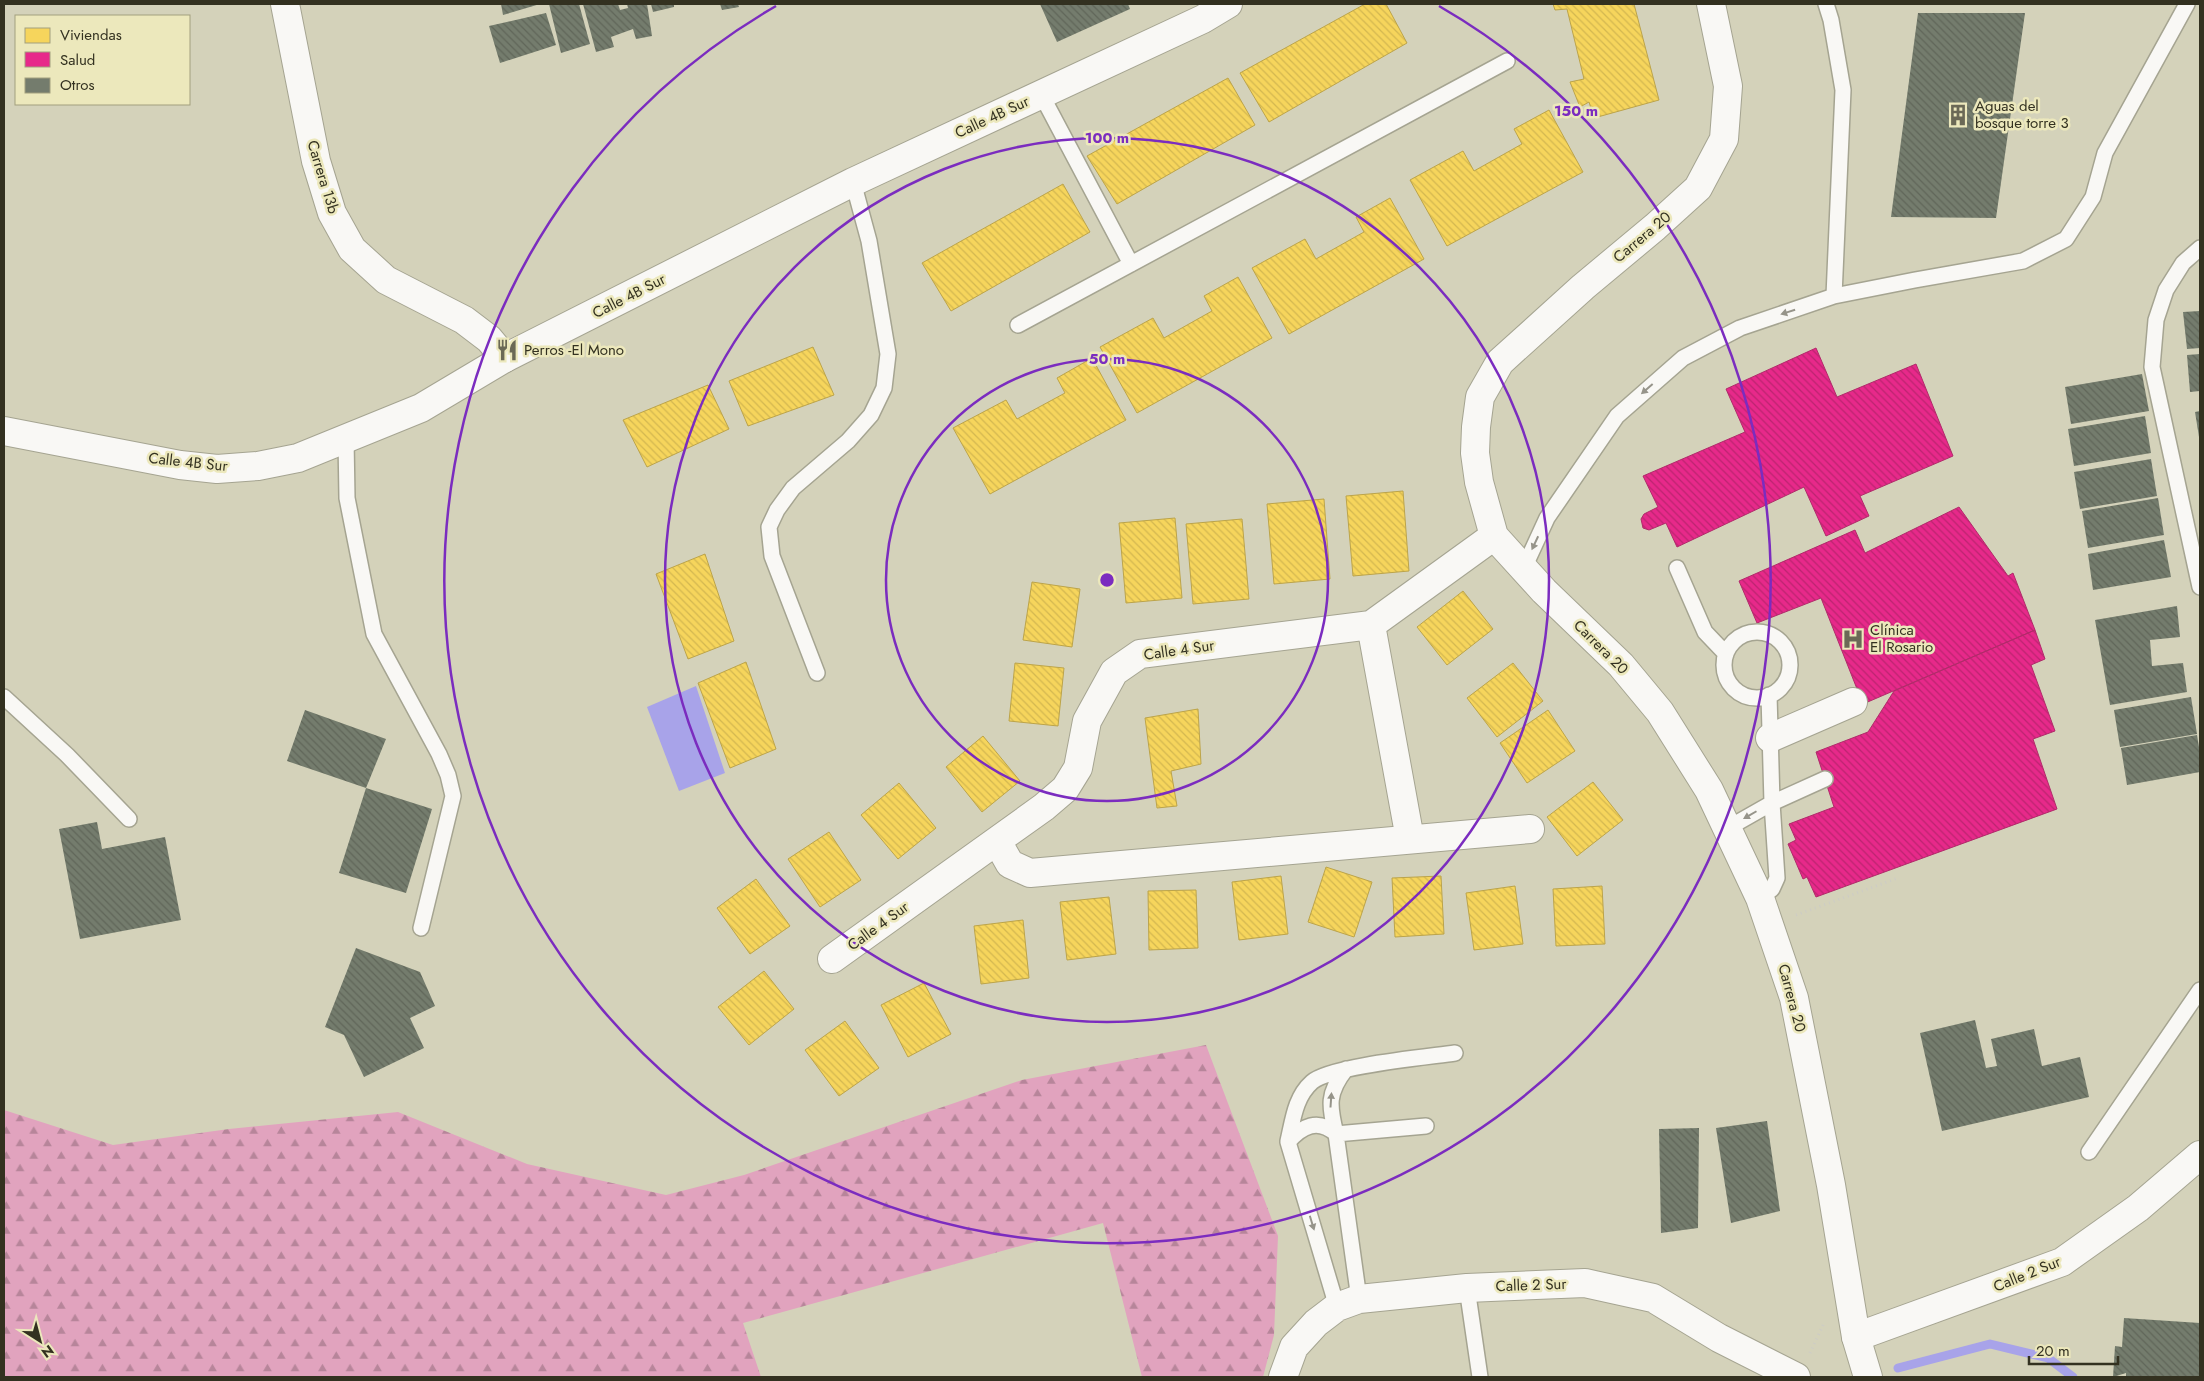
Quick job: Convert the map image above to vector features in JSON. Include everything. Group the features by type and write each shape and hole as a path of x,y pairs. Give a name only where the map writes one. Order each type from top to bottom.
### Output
{"street":[{"name":"Carrera 13b","path":"285,4 316,161 332,213 352,249 386,280 464,320 489,338 505,358"},
{"name":"Calle 4B Sur","path":"4,431 180,464 217,469 258,466 298,458 421,408 505,358 853,182 1203,19 1228,4"},
{"name":"Carrera 20","path":"1711,4 1728,86 1724,139 1698,188 1655,227 1583,286 1500,362 1480,398 1476,427 1478,482 1494,536 1544,591 1621,665 1660,712 1709,790 1760,898 1794,998 1831,1185 1856,1337 1868,1377"},
{"name":"Calle 4 Sur","path":"832,959 997,841 1065,789 1078,768 1088,721 1114,672 1140,654 1371,625 1494,536"},
{"path":"1371,625 1410,839"},
{"path":"1770,738 1853,702"},
{"path":"997,841 1010,864 1030,873 1530,829"},
{"name":"Calle 2 Sur","path":"1856,1337 2062,1262 2138,1208 2200,1155"},
{"name":"Calle 2 Sur","path":"1348,1303 1467,1288 1585,1283 1653,1298 1719,1338 1796,1377"},
{"path":"1283,1377 1294,1348 1316,1323 1348,1303"}],"lane":[{"path":"1826,4 1831,20 1843,90 1834,296"},
{"path":"1524,568 1547,518 1617,416 1682,358 1740,328 1834,296 2023,261 2066,240 2093,197 2105,153 2187,4"},
{"path":"1018,325 1507,60"},
{"path":"1041,94 1131,264"},
{"path":"816,673 772,556 769,527 777,510 793,488 848,441 871,415 884,388 888,354 869,241 853,182"},
{"path":"2200,248 2183,263 2166,290 2156,320 2152,367 2200,587"},
{"path":"346,439 347,498 374,634 439,754 448,775 453,796 421,928"},
{"path":"1677,568 1705,632 1726,654"},
{"path":"1750,633 1769,634 1780,641 1787,652 1790,665 1788,677 1780,688 1770,695 1757,698 1744,696 1734,689 1727,679 1724,666 1726,654 1733,642 1750,633"},
{"path":"1760,898 1772,889 1777,878 1772,803 1770,695"},
{"path":"4,697 67,755 129,819"},
{"path":"1728,828 1772,803 1825,779"},
{"path":"2089,1152 2200,990"},
{"path":"1348,1303 1288,1142 1296,1104 1304,1090 1316,1079 1346,1069 1455,1053"},
{"path":"1346,1069 1338,1079 1331,1094 1330,1106 1336,1134 1348,1303"},
{"path":"1288,1142 1296,1132 1308,1125 1320,1125 1329,1128 1336,1134 1426,1126"},
{"path":"1467,1288 1480,1377"}],"path":[{"path":"1770,925 1898,878"}],"green space":[{"path":"1206,1045 1278,1236 1274,1335 1263,1377 1142,1377 1103,1223 743,1323 761,1377 4,1377 4,1110 113,1145 229,1129 398,1112 527,1164 666,1195 744,1175 1022,1080"}],"shaded area":[{"path":"696,686 725,773 679,791 647,707"}],"building: Viviendas":[{"path":"1365,4 1386,4 1407,43 1269,122 1240,73"},
{"path":"1553,4 1634,4 1659,100 1594,118 1589,102 1580,107 1570,82 1584,79 1567,9 1555,10"},
{"path":"1228,78 1255,125 1117,204 1087,156"},
{"path":"1549,110 1583,172 1447,246 1410,180 1463,151 1474,171 1522,144 1514,129"},
{"path":"1063,184 1090,232 951,311 922,263"},
{"path":"1390,198 1424,259 1289,334 1252,268 1305,239 1316,259 1364,232 1356,217"},
{"path":"1238,277 1272,338 1137,413 1100,347 1153,318 1164,338 1212,311 1204,296"},
{"path":"813,347 834,395 748,426 729,381"},
{"path":"1092,358 1126,420 990,494 953,428 1006,400 1017,419 1065,393 1057,378"},
{"path":"708,385 729,429 647,467 623,420"},
{"path":"1403,491 1409,571 1353,576 1346,496"},
{"path":"1324,499 1330,579 1274,584 1267,504"},
{"path":"1175,518 1182,598 1126,603 1119,523"},
{"path":"1242,519 1249,599 1193,604 1186,524"},
{"path":"705,554 734,641 688,659 656,574"},
{"path":"1032,582 1080,589 1072,647 1023,640"},
{"path":"1463,591 1493,629 1447,665 1417,627"},
{"path":"746,662 776,749 730,768 698,683"},
{"path":"1015,663 1064,668 1058,726 1009,721"},
{"path":"1513,663 1543,701 1497,737 1467,698"},
{"path":"1198,709 1201,764 1171,771 1177,806 1157,808 1145,718"},
{"path":"1548,710 1575,751 1527,783 1500,743"},
{"path":"983,736 1020,781 982,812 946,767"},
{"path":"1593,782 1623,820 1577,856 1547,817"},
{"path":"899,783 936,828 898,859 861,815"},
{"path":"829,832 861,880 820,907 788,859"},
{"path":"1326,867 1372,882 1354,937 1308,922"},
{"path":"1281,876 1288,934 1239,940 1232,882"},
{"path":"1441,876 1444,934 1395,937 1392,878"},
{"path":"756,879 790,926 750,954 717,908"},
{"path":"1515,886 1523,944 1474,950 1466,893"},
{"path":"1602,886 1605,944 1556,946 1553,889"},
{"path":"1196,890 1198,948 1149,950 1148,891"},
{"path":"1109,897 1116,954 1067,960 1060,902"},
{"path":"1023,920 1029,978 981,984 974,926"},
{"path":"764,971 794,1009 749,1045 718,1007"},
{"path":"924,983 951,1034 908,1057 881,1005"},
{"path":"845,1021 879,1068 839,1096 805,1050"}],"building: Salud":[{"path":"1816,348 1837,397 1916,364 1953,456 1860,496 1869,516 1826,536 1804,487 1677,547 1666,523 1649,530 1643,528 1641,519 1644,514 1658,507 1643,476 1745,432 1726,389"},
{"path":"1959,507 2008,576 2013,573 2035,630 1863,704 1821,598 1757,623 1739,581 1855,530 1865,553"},
{"path":"2035,630 2045,659 2031,665 2055,731 2033,739 2057,809 1816,897 1807,877 1803,879 1788,844 1796,840 1789,824 1834,807 1816,752 1868,732 1894,691"}],"building: Otros":[{"path":"501,4 540,4 503,15"},
{"path":"549,4 579,4 590,44 561,53"},
{"path":"583,4 618,4 620,10 628,8 627,4 647,4 652,36 636,39 633,29 611,37 614,47 596,52"},
{"path":"651,4 674,4 674,7 653,12"},
{"path":"720,4 738,4 739,7 722,10"},
{"path":"1040,4 1128,4 1130,9 1057,42"},
{"path":"546,13 556,45 500,63 489,26"},
{"name":"Aguas del bosque torre 3","path":"1918,13 2025,13 1996,218 1891,217"},
{"path":"2200,311 2200,348 2187,349 2183,312"},
{"path":"2200,354 2200,391 2190,392 2187,355"},
{"path":"2142,374 2149,411 2071,424 2065,387"},
{"path":"2200,411 2200,437 2199,437 2195,412"},
{"path":"2145,416 2151,453 2074,466 2068,429"},
{"path":"2151,459 2157,496 2080,509 2074,472"},
{"path":"2158,498 2164,535 2088,548 2082,511"},
{"path":"2164,540 2171,577 2093,590 2088,554"},
{"path":"2177,606 2180,637 2150,640 2152,666 2183,663 2187,692 2110,705 2095,620"},
{"path":"2191,697 2197,734 2120,747 2114,710"},
{"path":"305,710 386,739 366,788 287,761"},
{"path":"2197,735 2200,753 2200,772 2127,785 2121,748"},
{"path":"366,788 432,809 406,893 339,873"},
{"path":"97,822 102,849 165,837 181,920 80,939 59,829"},
{"path":"356,948 420,972 435,1006 410,1018 424,1048 364,1077 344,1035 325,1027"},
{"path":"1975,1020 1986,1068 1997,1066 1991,1039 2034,1029 2042,1066 2080,1057 2089,1097 1942,1131 1920,1033"},
{"path":"1767,1121 1780,1211 1731,1223 1716,1128"},
{"path":"1699,1128 1698,1228 1661,1233 1659,1129"},
{"path":"2124,1318 2200,1323 2200,1377 2126,1377 2126,1373 2113,1377 2115,1346 2122,1347"}],"waterway":[{"path":"1898,1368 1990,1344 2048,1358 2073,1377"}],"place":[{"name":"Aguas del bosque torre 3","path":"1958,115"},
{"name":"Perros -El Mono","path":"507,350"},
{"name":"Clínica El Rosario","path":"1853,639"}]}
